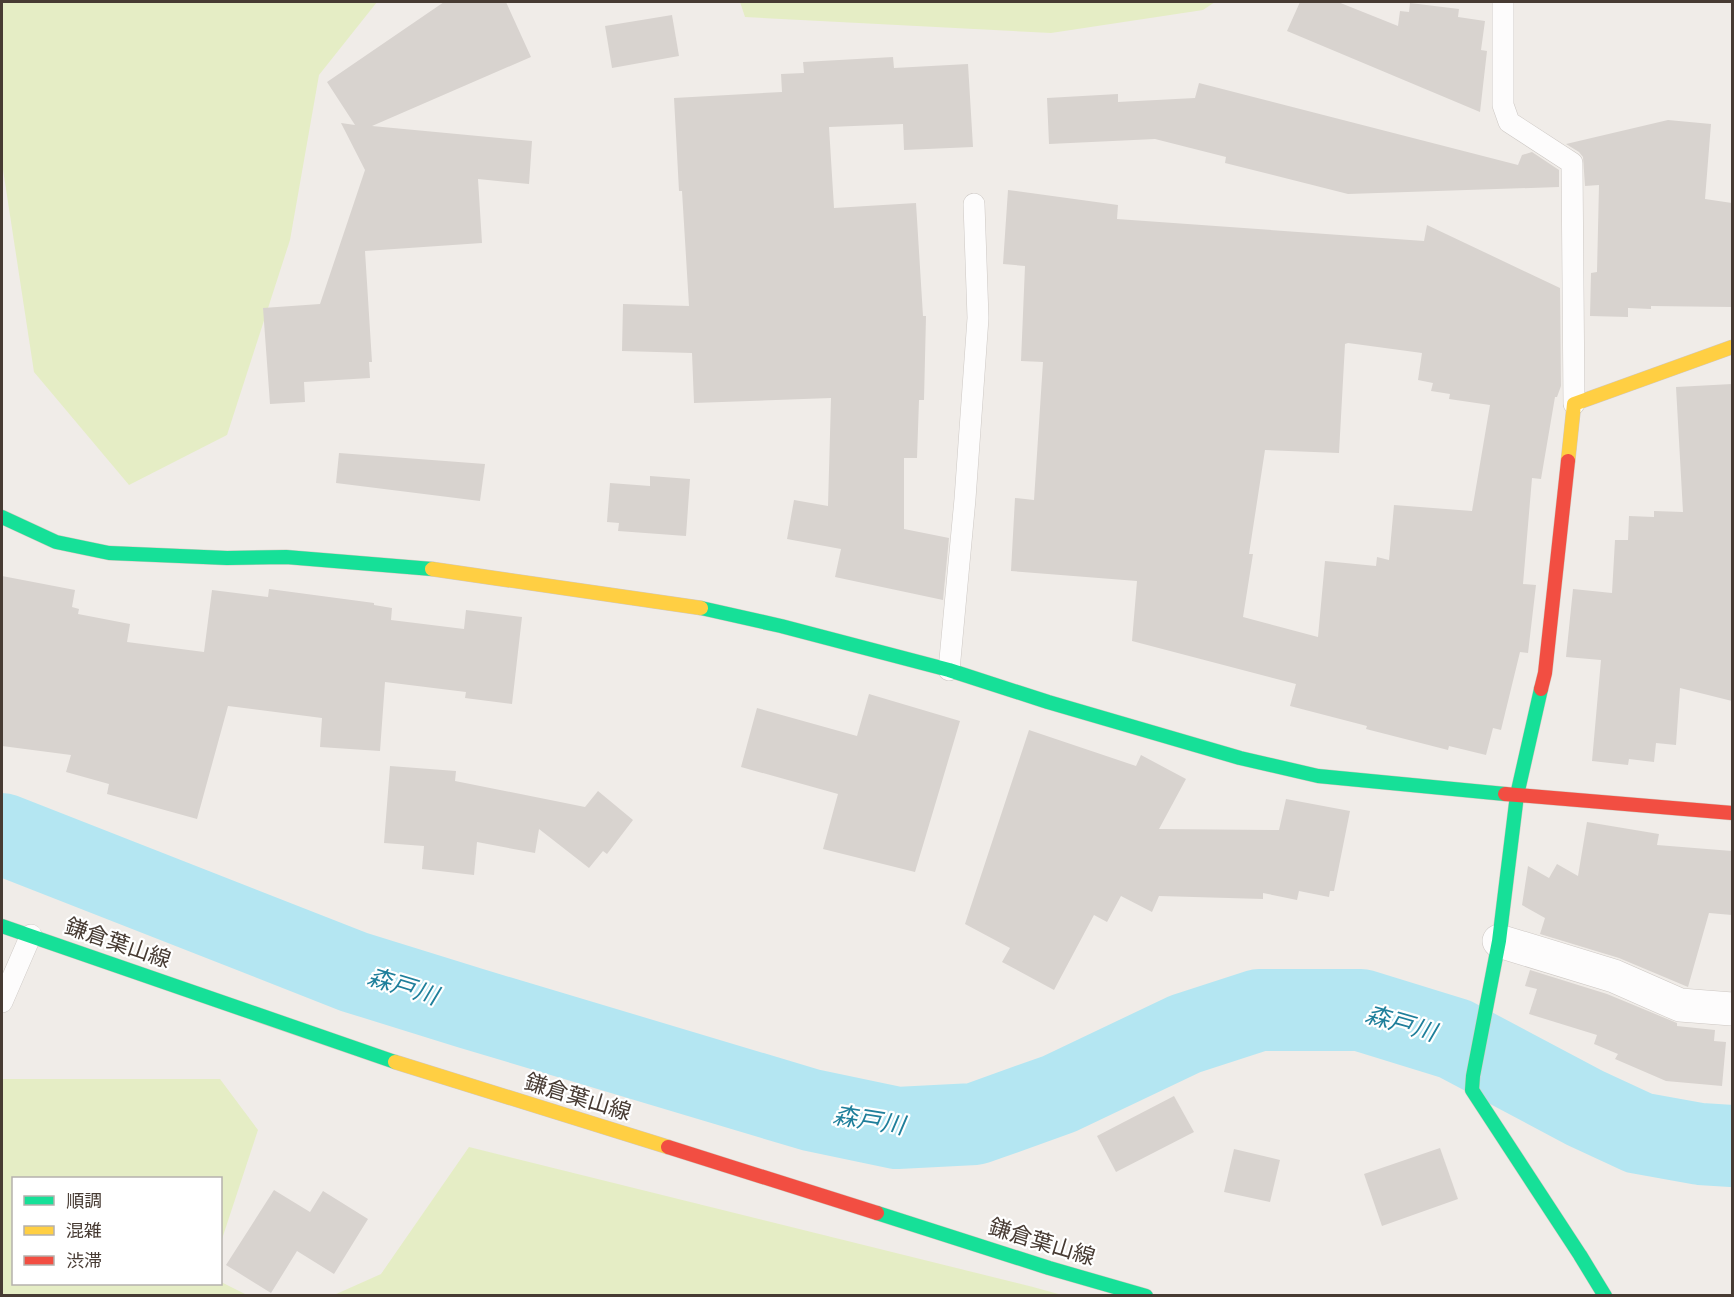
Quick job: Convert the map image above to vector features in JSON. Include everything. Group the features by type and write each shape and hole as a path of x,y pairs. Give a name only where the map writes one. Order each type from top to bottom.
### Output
{"street":[{"path":"1605,1296 1472,1090 1473,1076 1499,941 1517,795 1545,673 1574,404 1732,347"},
{"path":"2,517 56,542 108,554 227,558 286,556 360,562 445,570 704,609 781,626 949,670 1048,702 1240,758 1318,776 1732,813"},
{"name":"鎌倉葉山線","path":"2,926 397,1063 1146,1296"},
{"path":"1499,941 1614,976 1680,1005 1732,1009"}],"lane":[{"path":"1503,2 1503,105 1509,122 1572,163 1574,404"},
{"path":"949,670 965,500 978,318 974,204"},
{"path":"2,1002 31,935"}],"green space":[{"path":"2,2 377,2 319,75 290,240 227,435 129,485 34,372 2,163"},
{"path":"740,2 1215,2 1203,10 1051,33 745,17"},
{"path":"2,1079 220,1079 258,1130 222,1239 222,1177 12,1177 12,1285 222,1285 222,1282 247,1295 2,1295"},
{"path":"469,1147 1062,1295 334,1295 381,1274"}],"building":[{"path":"444,2 506,2 531,57 372,126 532,141 529,184 478,179 482,243 365,251 372,362 369,362 370,378 304,382 305,402 270,404 263,308 320,304 365,170 341,123 355,125 327,82"},
{"path":"1300,2 1338,2 1398,26 1400,11 1409,12 1410,3 1459,9 1458,17 1485,21 1481,50 1487,51 1480,112 1287,31"},
{"path":"672,15 679,56 612,68 605,26"},
{"path":"893,57 894,68 968,64 973,147 904,150 903,124 829,127 834,208 916,203 923,316 926,316 924,400 919,400 917,458 904,458 904,529 949,538 943,600 835,577 841,549 787,539 794,500 828,506 831,398 694,403 692,353 622,351 623,304 689,306 674,98 782,92 781,74 804,73 803,62"},
{"path":"1199,83 1518,165 1522,155 1532,152 1559,170 1559,187 1348,194 1225,163 1226,157 1155,139 1049,144 1047,98 1118,94 1118,102 1195,98"},
{"path":"1668,120 1711,124 1705,199 1732,203 1732,307 1651,306 1651,309 1628,308 1628,317 1590,316 1591,273 1597,272 1599,185 1585,186 1583,157 1566,144"},
{"path":"1008,190 1118,205 1117,219 1424,241 1427,225 1560,288 1561,386 1555,397 1541,479 1532,478 1523,584 1536,585 1528,653 1520,652 1501,730 1493,728 1486,755 1449,746 1448,750 1290,706 1296,684 1132,641 1137,581 1011,571 1015,498 1034,500 1043,362 1021,361 1025,266 1003,264","holes":["1345,344 1422,353 1418,380 1433,383 1431,391 1450,394 1449,399 1490,405 1472,511 1394,505 1389,560 1377,557 1376,566 1325,561 1318,637 1243,617 1253,554 1249,554 1265,450 1339,453"]},
{"path":"1732,384 1732,701 1680,688 1676,745 1656,743 1654,762 1629,759 1628,765 1592,761 1601,660 1566,657 1573,589 1612,593 1615,540 1628,540 1629,516 1654,517 1654,511 1683,512 1676,387"},
{"path":"339,453 485,464 480,501 336,483"},
{"path":"650,476 690,479 686,536 618,531 619,523 607,522 610,483 650,486"},
{"path":"2,576 75,590 72,607 79,609 78,614 130,624 127,642 204,652 212,590 268,597 269,589 374,603 374,605 392,608 391,620 464,629 466,610 522,617 512,704 465,698 466,692 385,682 380,751 320,747 322,718 228,706 197,819 107,794 109,784 66,772 71,755 2,746"},
{"path":"869,694 960,721 915,872 823,849 838,794 741,767 757,708 857,736"},
{"path":"1029,730 1136,766 1141,755 1186,779 1159,829 1279,830 1286,799 1350,811 1334,891 1330,891 1329,897 1299,891 1297,900 1263,893 1263,899 1159,896 1152,912 1121,896 1107,922 1094,915 1054,990 1002,962 1010,948 965,924"},
{"path":"390,766 456,771 455,781 585,807 598,791 633,820 607,854 603,851 589,868 539,829 535,853 477,842 474,875 422,869 424,846 384,843"},
{"path":"1587,822 1659,834 1657,845 1732,851 1732,915 1709,913 1688,987 1619,958 1540,934 1545,918 1522,905 1528,866 1549,878 1557,864 1578,876"},
{"path":"1530,970 1607,994 1677,1023 1677,1026 1715,1030 1714,1041 1726,1042 1722,1086 1666,1081 1615,1059 1618,1054 1594,1044 1597,1035 1529,1014 1537,989 1525,986"},
{"path":"1174,1096 1194,1132 1116,1172 1097,1136"},
{"path":"1440,1148 1458,1199 1382,1226 1364,1174"},
{"path":"1234,1149 1280,1160 1270,1202 1224,1192"},
{"path":"274,1190 310,1212 323,1191 368,1219 334,1274 297,1251 271,1293 226,1265"}],"waterway":[{"name":"森戸川","path":"2,834 354,972 811,1110 897,1128 975,1124 1059,1094 1185,1034 1259,1010 1361,1010 1455,1039 1585,1108 1639,1133 1700,1144 1732,1146"}],"traffic: fast":[{"path":"2,517 56,542 109,553 227,558 286,557 432,569"},
{"path":"701,608 781,626 949,670 1048,702 1240,758 1318,776 1505,794"},
{"path":"1541,689 1517,795 1499,941 1472,1090 1605,1296"},
{"path":"2,926 395,1062"},
{"path":"877,1213 1049,1268 1146,1296"}],"traffic: slow":[{"path":"1568,461 1574,404 1732,347"},
{"path":"432,569 701,608"},
{"path":"395,1062 668,1147"}],"traffic: jam":[{"path":"1541,689 1545,673 1568,461"},
{"path":"1505,794 1732,813"},
{"path":"668,1147 877,1213"}]}
